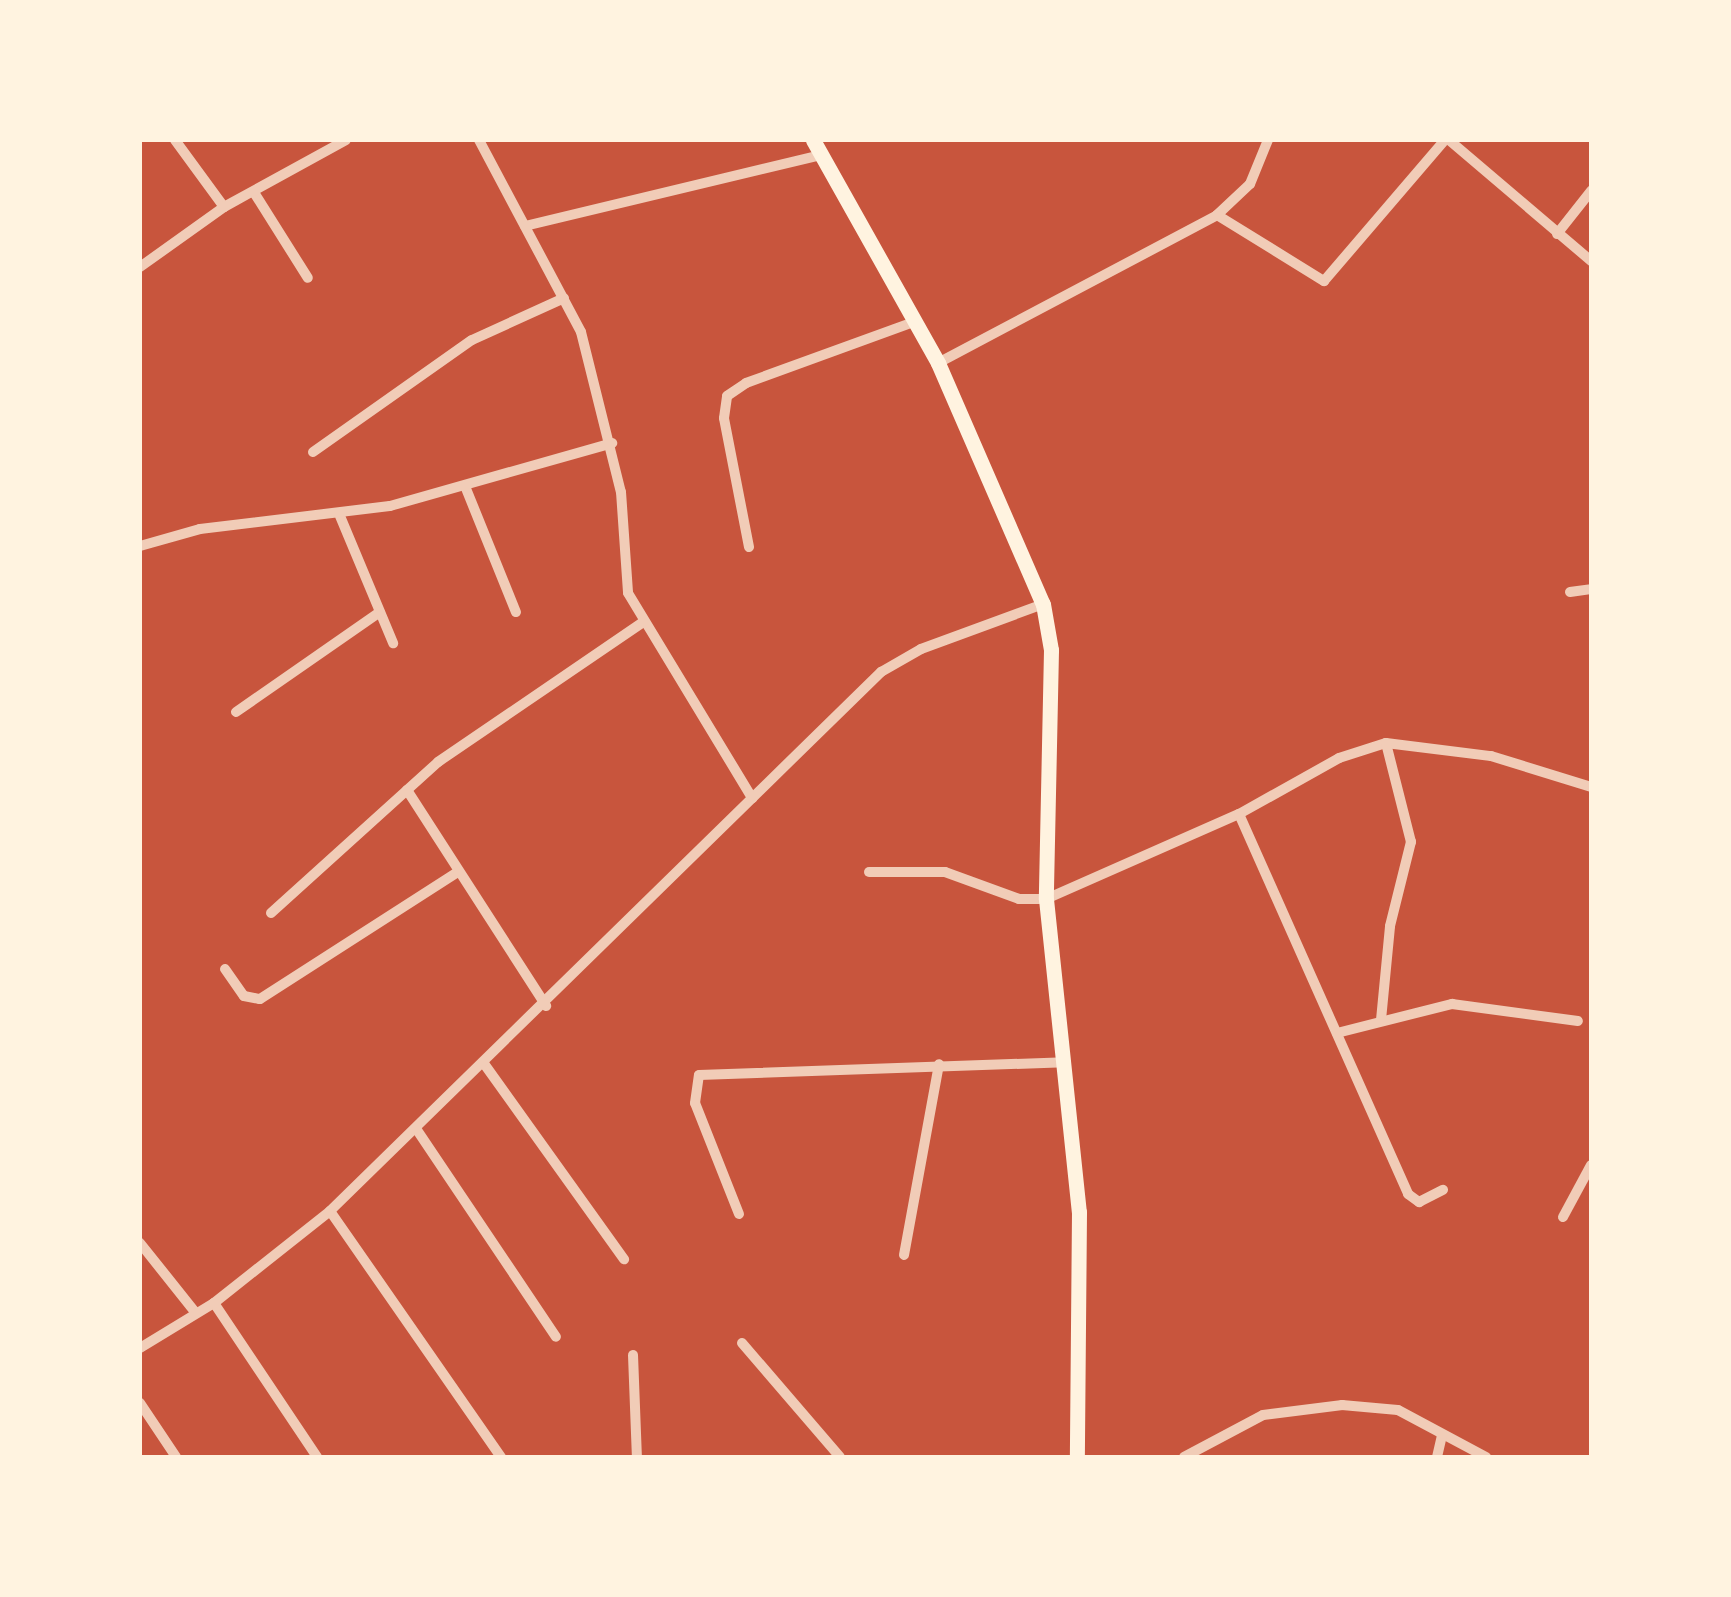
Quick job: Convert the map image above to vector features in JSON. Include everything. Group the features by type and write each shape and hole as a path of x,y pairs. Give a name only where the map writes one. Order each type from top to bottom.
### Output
{"main road":[{"path":"817,148 938,363 1043,604 1051,650 1046,898 1079,1212 1077,1457"}],"street":[{"path":"175,140 224,207"},
{"path":"140,268 224,207 255,194 346,140"},
{"path":"479,140 582,332 622,492 623,572 643,622 752,798"},
{"path":"938,363 1217,215 1250,184 1268,140"},
{"path":"1217,215 1324,281 1447,140 1591,261"},
{"path":"525,226 817,148"},
{"path":"1557,234 1591,191"},
{"path":"255,194 308,278"},
{"path":"313,452 472,340 564,298"},
{"path":"749,548 724,418 727,396 746,383 916,321"},
{"path":"140,546 200,529 340,516 465,486 612,443"},
{"path":"465,486 516,612"},
{"path":"340,516 392,643"},
{"path":"1570,592 1591,588"},
{"path":"140,1348 214,1303 330,1210 546,1006 881,672 1043,604"},
{"path":"236,712 380,612"},
{"path":"270,913 476,733 643,622"},
{"path":"869,872 946,872 1019,898 1046,898 1238,814 1340,758 1386,743 1491,756 1591,787"},
{"path":"1382,1020 1390,926 1410,842 1386,743"},
{"path":"407,790 546,1006"},
{"path":"1238,814 1411,1199 1425,1200 1443,1190"},
{"path":"225,969 244,996 260,999 458,872"},
{"path":"1337,1033 1452,1004 1578,1021"},
{"path":"738,1214 695,1103 699,1075 1066,1062"},
{"path":"904,1255 939,1064"},
{"path":"485,1065 624,1259"},
{"path":"417,1130 556,1337"},
{"path":"1563,1217 1591,1165"},
{"path":"330,1210 502,1457"},
{"path":"140,1243 196,1312"},
{"path":"214,1303 317,1457"},
{"path":"742,1343 840,1457"},
{"path":"633,1355 637,1457"},
{"path":"140,1404 176,1457"},
{"path":"1184,1457 1264,1415 1342,1405 1398,1410 1486,1457"},
{"path":"1437,1457 1442,1435"}]}
